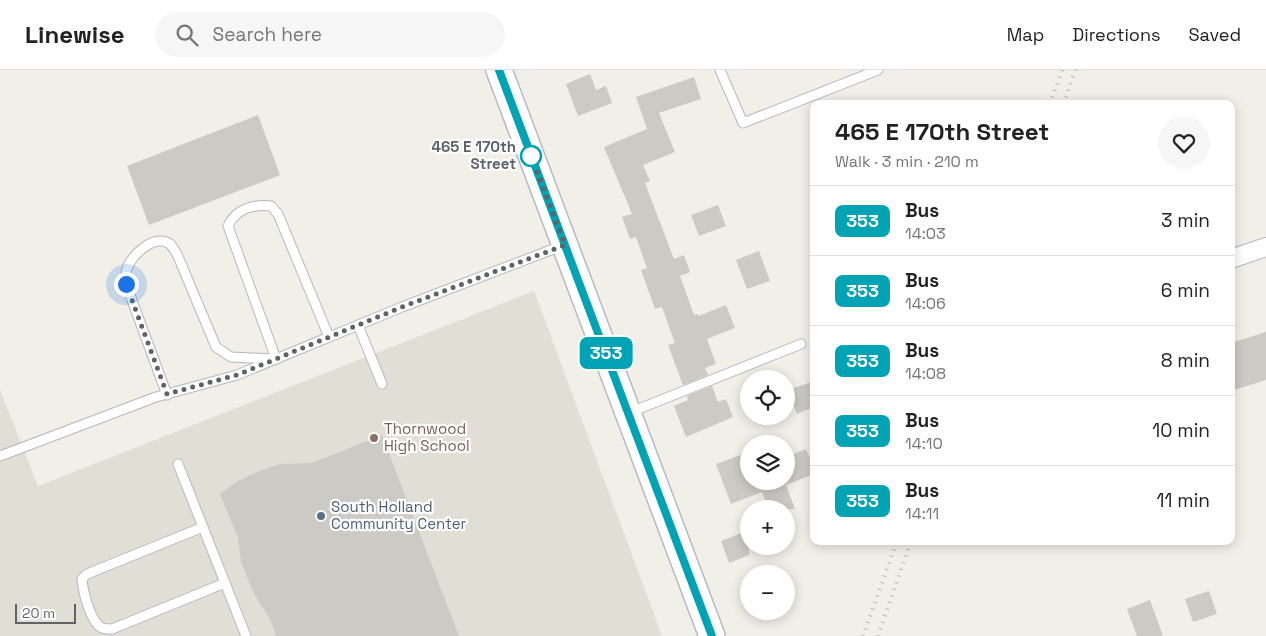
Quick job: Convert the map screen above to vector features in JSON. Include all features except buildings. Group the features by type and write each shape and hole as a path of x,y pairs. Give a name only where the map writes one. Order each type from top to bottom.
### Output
{"street":[{"path":"499,70 712,636"},
{"path":"1235,258 1266,247"}],"lane":[{"path":"720,70 743,123 878,70"},
{"path":"276,359 228,226 232,217 243,210 258,205 271,206 278,214 329,337"},
{"path":"167,394 126,284 126,270 132,258 143,248 159,241 169,244 178,254 216,347 231,357 276,359"},
{"path":"0,456 167,394 237,375 358,325 565,245"},
{"path":"358,325 382,384"},
{"path":"628,413 801,344"},
{"path":"178,464 246,636"},
{"path":"203,527 87,574 82,579 83,588 98,626 104,629 112,629 225,583"}],"shaded area":[{"name":"Thornwood High School","path":"534,291 662,636 0,636 0,390 38,486"}],"railway":[{"path":"1051,100 1062,70"},
{"path":"1065,100 1075,70"},
{"path":"863,636 896,545"},
{"path":"878,636 910,545"}],"bus line":[{"name":"353","path":"499,70 712,636"}],"place":[{"name":"465 E 170th Street","path":"531,156"},
{"name":"Thornwood High School","path":"374,438"},
{"name":"South Holland Community Center","path":"321,516"}],"route":[{"path":"126,284 167,394 237,375 402,307 565,245 531,156"}]}
